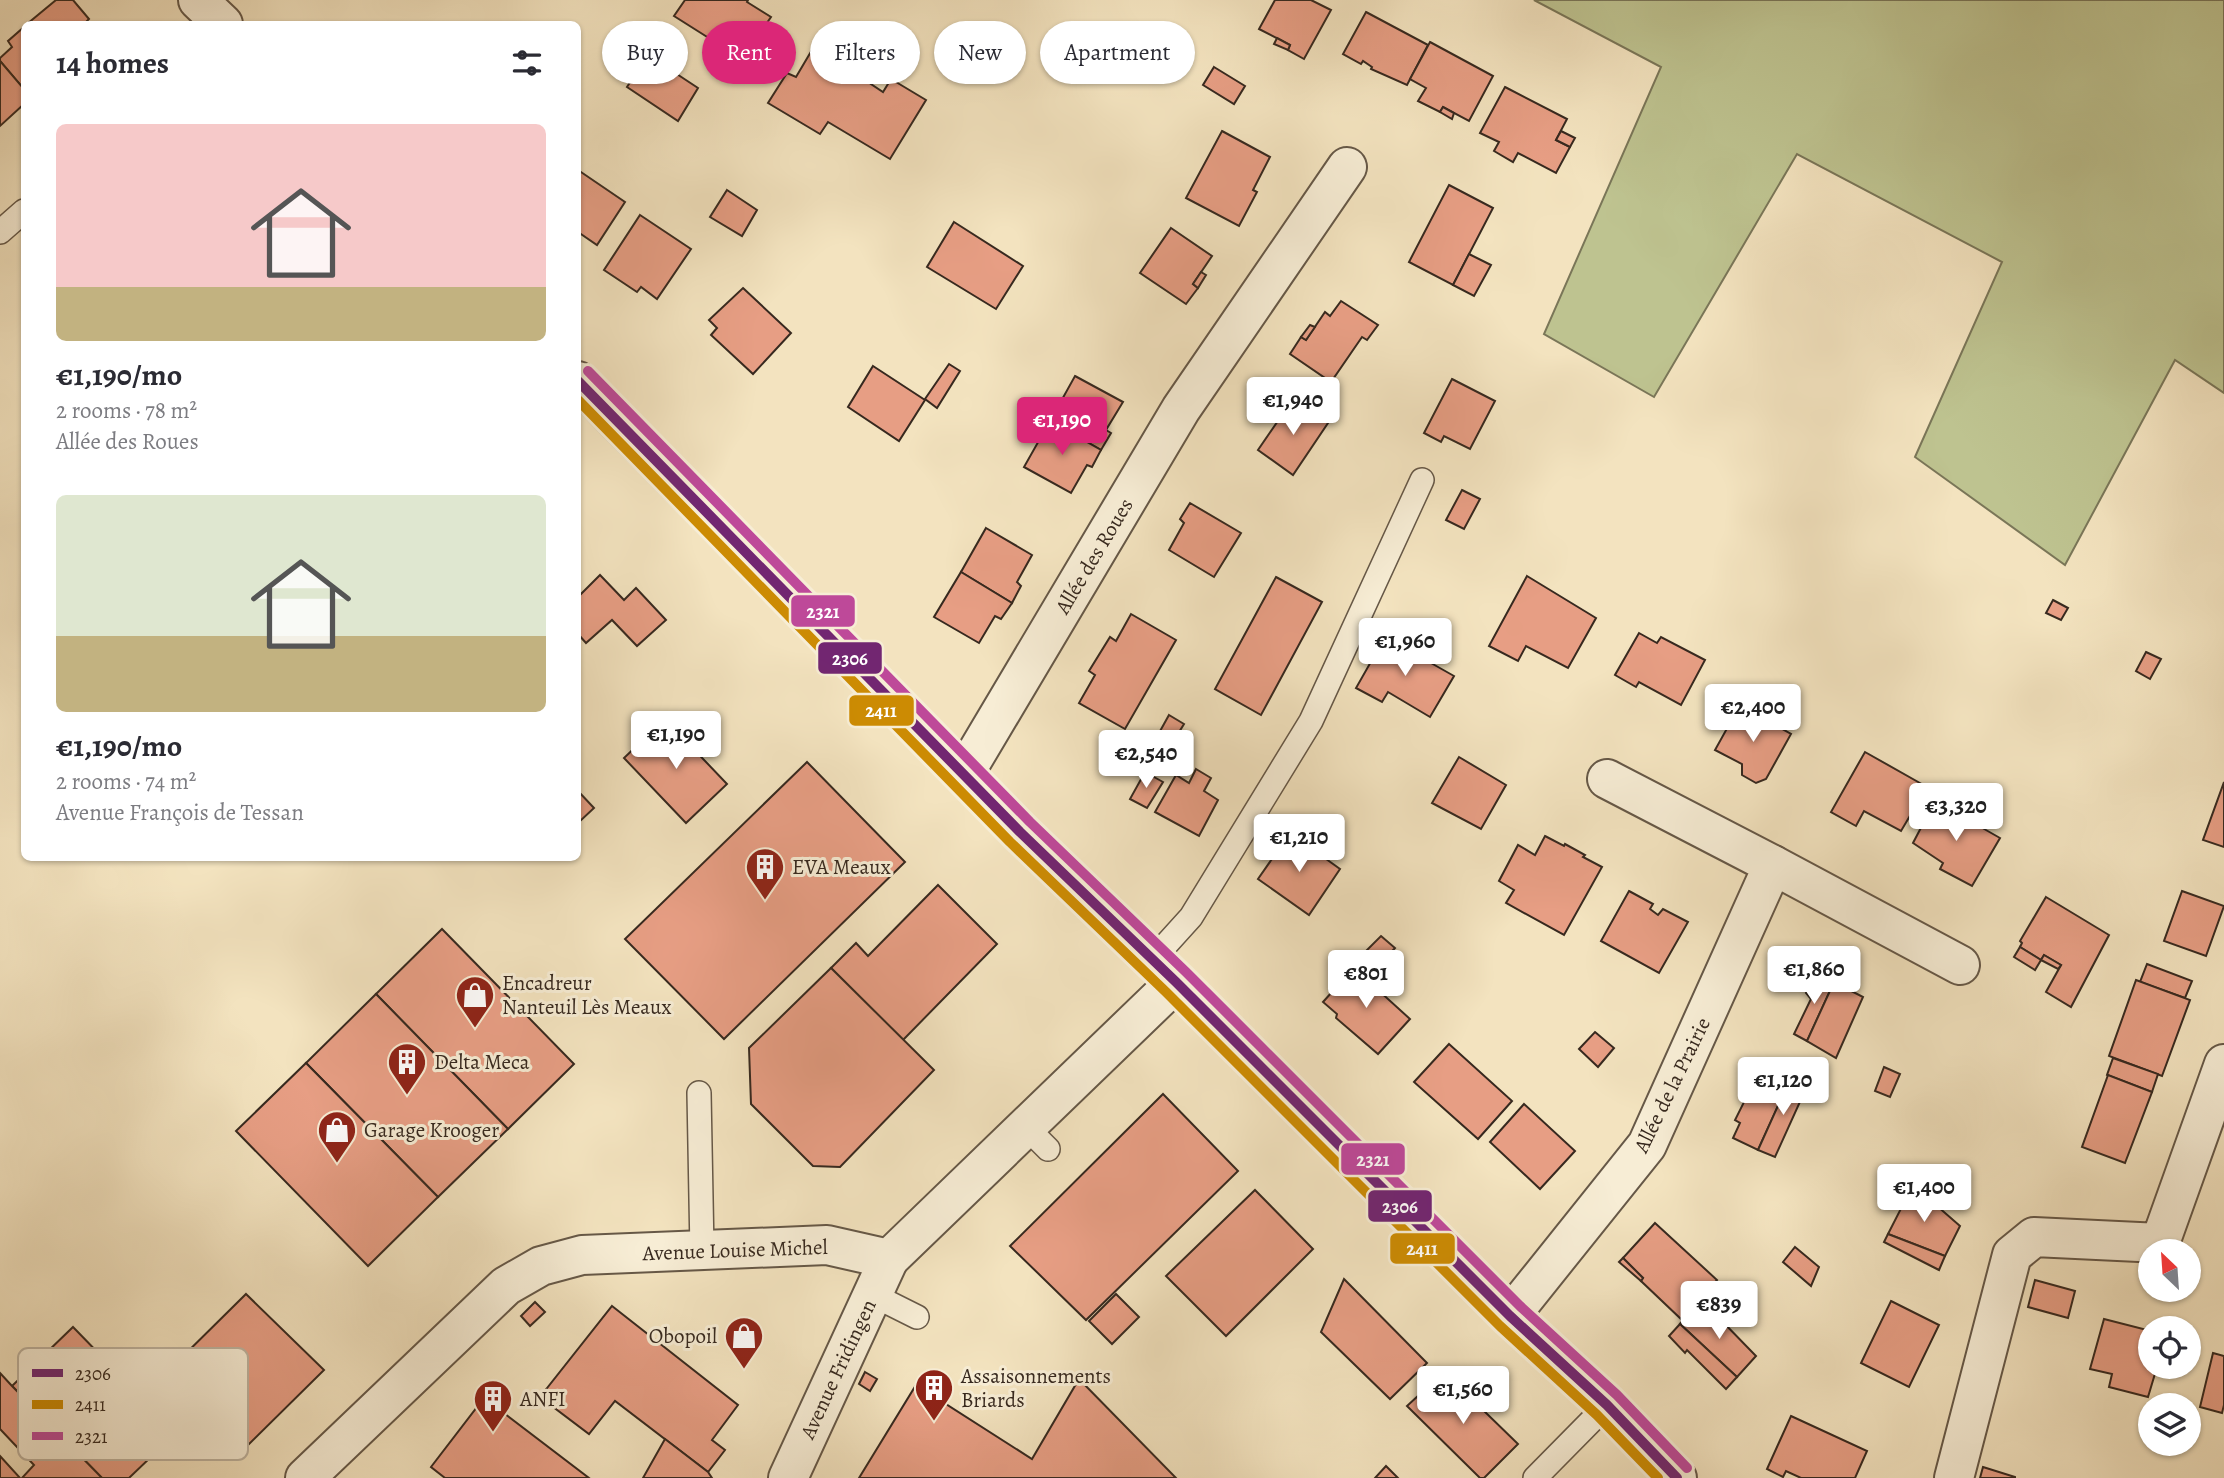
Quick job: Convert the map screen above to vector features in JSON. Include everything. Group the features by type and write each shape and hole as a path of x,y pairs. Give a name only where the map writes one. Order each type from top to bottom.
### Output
{"street":[{"path":"198,0 220,21"},
{"name":"Allée des Roues","path":"964,774 1181,409 1348,167"},
{"path":"581,384 1020,832 1165,971 1510,1316 1607,1405 1677,1478"},
{"path":"1607,779 1960,965"},
{"name":"Allée de la Prairie","path":"1510,1316 1647,1144 1773,865"},
{"path":"889,1259 1037,1138 1165,971"},
{"path":"1954,1478 2012,1255 2034,1237 2160,1243 2224,1064"},
{"name":"Avenue Louise Michel","path":"305,1478 506,1286 541,1266 582,1255 827,1245 889,1259"},
{"name":"Avenue Fridingen","path":"788,1478 889,1259"}],"lane":[{"path":"0,232 21,214"},
{"path":"1165,971 1191,917 1311,721 1422,480"},
{"path":"699,1093 702,1251"},
{"path":"873,1295 917,1317"},
{"path":"1535,1478 1607,1405"}],"green space":[{"path":"1534,0 2224,0 2224,393 2175,360 2065,565 1915,457 2002,262 1797,154 1654,397 1544,334 1661,67"}],"building":[{"path":"56,0 73,0 89,19 87,21 31,21"},
{"path":"685,0 748,0 747,2 771,17 768,21 702,21 702,34 688,25 688,21 674,16"},
{"path":"1275,0 1311,0 1331,10 1304,59 1288,50 1290,45 1259,29"},
{"path":"1366,12 1428,45 1407,85 1371,69 1372,67 1363,61 1361,64 1343,54"},
{"path":"21,30 21,86 0,61 12,47 8,41"},
{"path":"1277,38 1290,45 1288,50 1274,44"},
{"path":"1430,42 1493,76 1469,121 1443,107 1440,112 1418,101 1426,88 1410,79"},
{"path":"810,53 810,84 871,84 883,92 888,84 899,84 926,100 890,159 828,122 820,134 768,103 780,84 796,84 796,77"},
{"path":"0,61 21,86 21,107 0,126"},
{"path":"1214,67 1245,86 1234,104 1203,85"},
{"path":"688,81 698,88 678,121 627,87 629,84 688,84"},
{"path":"1505,87 1567,119 1556,140 1570,147 1556,173 1518,153 1513,162 1494,151 1499,142 1480,133"},
{"path":"1443,107 1454,113 1452,119 1440,112"},
{"path":"1222,131 1270,157 1253,190 1257,192 1239,226 1186,198"},
{"path":"1561,131 1575,138 1570,147 1556,140"},
{"path":"581,172 625,202 597,245 581,234"},
{"path":"1449,185 1493,208 1453,285 1409,262"},
{"path":"727,190 757,210 742,236 710,217"},
{"path":"640,215 691,249 657,299 641,287 637,292 604,270"},
{"path":"954,222 1023,266 996,309 927,267"},
{"path":"1171,228 1212,256 1193,284 1198,288 1186,304 1140,273"},
{"path":"1469,254 1491,265 1474,296 1453,285"},
{"path":"1201,272 1206,275 1198,288 1193,284"},
{"path":"743,288 791,333 753,374 711,335 717,328 709,320"},
{"path":"1341,301 1378,325 1367,340 1362,337 1331,382 1290,354 1301,337 1306,340 1325,312 1330,316"},
{"path":"1310,325 1315,327 1306,340 1301,337"},
{"path":"949,364 960,371 937,408 925,399"},
{"path":"873,366 925,400 899,441 848,407"},
{"path":"1075,376 1123,402 1106,430 1111,433 1101,450 1050,421"},
{"path":"1452,379 1495,401 1470,449 1444,436 1441,442 1424,433"},
{"path":"1293,399 1328,423 1293,475 1258,450"},
{"path":"1050,421 1101,450 1092,467 1087,465 1071,493 1024,467"},
{"path":"1462,490 1480,499 1464,529 1446,520"},
{"path":"1190,503 1241,533 1214,577 1169,550 1184,523 1180,519"},
{"path":"986,528 1032,555 1017,582 1021,586 1012,603 961,572"},
{"path":"961,572 1012,603 1001,619 995,616 979,643 934,617"},
{"path":"600,575 624,600 636,588 666,620 637,646 612,620 586,643 581,637 581,594"},
{"path":"1527,576 1596,618 1568,668 1526,646 1518,661 1489,646"},
{"path":"1276,577 1322,602 1261,715 1215,689"},
{"path":"2053,600 2068,608 2061,620 2046,613"},
{"path":"1131,614 1176,640 1125,729 1079,703 1095,675 1089,671 1110,637 1116,641"},
{"path":"1639,633 1657,643 1661,637 1705,660 1681,705 1639,682 1636,687 1615,675"},
{"path":"1385,637 1454,676 1430,717 1388,692 1382,702 1356,688"},
{"path":"2146,652 2161,659 2150,679 2136,671"},
{"path":"1740,705 1791,734 1766,779 1756,783 1742,775 1742,764 1715,750"},
{"path":"1169,715 1184,724 1163,758 1149,751"},
{"path":"665,719 727,784 686,823 624,758"},
{"path":"1865,752 1927,787 1901,831 1864,811 1856,826 1831,812"},
{"path":"1459,757 1506,785 1481,829 1432,803"},
{"name":"EVA Meaux","path":"807,762 905,862 724,1039 625,939"},
{"path":"1196,769 1211,778 1204,791 1218,800 1199,836 1155,812 1176,775 1189,783"},
{"path":"1145,772 1163,782 1147,808 1130,799"},
{"path":"2224,782 2224,847 2203,840"},
{"path":"581,794 594,808 581,820"},
{"path":"1935,801 2000,838 1972,886 1940,869 1943,863 1913,843"},
{"path":"1290,833 1340,869 1309,915 1258,879"},
{"path":"1545,836 1564,846 1565,844 1602,867 1564,935 1506,903 1514,890 1499,881 1518,845 1535,855"},
{"path":"938,885 997,944 903,1040 831,968 856,943 868,956"},
{"path":"1629,891 1653,904 1650,909 1658,915 1663,909 1688,922 1659,973 1601,941"},
{"path":"2182,891 2224,906 2206,956 2164,941"},
{"path":"2046,897 2109,935 2071,1007 2046,992 2061,965 2044,955 2041,960 2020,947 2020,941"},
{"name":"Encadreur Nanteuil Lès Meaux","path":"442,929 574,1064 508,1129 376,994"},
{"path":"1381,936 1395,948 1377,968 1363,954"},
{"path":"2020,947 2041,960 2035,970 2014,957"},
{"path":"2044,955 2061,965 2058,969 2041,960"},
{"path":"1358,963 1372,974 1367,980 1410,1019 1378,1054 1336,1018 1337,1014 1323,1002"},
{"path":"2147,964 2192,981 2185,998 2140,982"},
{"path":"831,968 934,1070 840,1167 813,1166 751,1104 749,1048"},
{"path":"1821,976 1834,982 1807,1041 1794,1034 1811,999 1806,993 1814,978"},
{"path":"2136,980 2190,1000 2162,1076 2109,1056"},
{"path":"1834,982 1863,997 1836,1058 1807,1041"},
{"name":"Delta Meca","path":"376,994 508,1129 438,1197 306,1063"},
{"path":"1595,1032 1614,1048 1598,1067 1579,1049"},
{"path":"1449,1044 1512,1101 1478,1139 1414,1082"},
{"path":"2113,1058 2158,1074 2152,1092 2107,1075"},
{"name":"Garage Krooger","path":"306,1063 438,1197 368,1266 236,1131"},
{"path":"1767,1066 1791,1077 1758,1150 1733,1138 1740,1123 1735,1120 1746,1098 1750,1100"},
{"path":"1884,1067 1900,1074 1890,1097 1875,1091"},
{"path":"2108,1075 2152,1092 2125,1163 2082,1147"},
{"path":"1791,1077 1808,1084 1775,1157 1758,1150"},
{"path":"1163,1094 1238,1171 1086,1320 1010,1246"},
{"path":"1524,1104 1575,1151 1540,1189 1490,1142"},
{"path":"1913,1185 1960,1226 1945,1256 1888,1234"},
{"path":"1255,1190 1313,1249 1226,1336 1166,1276"},
{"path":"1655,1223 1717,1280 1682,1320 1641,1281 1643,1278 1623,1258"},
{"path":"1888,1234 1945,1256 1939,1270 1884,1242"},
{"path":"1795,1247 1819,1267 1811,1286 1783,1262"},
{"path":"1623,1258 1643,1278 1641,1281 1619,1262"},
{"path":"1344,1279 1427,1363 1390,1399 1321,1332"},
{"path":"2035,1280 2075,1291 2068,1318 2028,1307"},
{"path":"246,1294 324,1370 248,1445 248,1348 191,1348"},
{"path":"1116,1294 1139,1317 1112,1344 1089,1321"},
{"path":"1891,1301 1939,1325 1909,1387 1861,1363"},
{"path":"535,1302 545,1312 530,1326 521,1316"},
{"path":"612,1306 738,1405 712,1440 725,1450 708,1472 615,1401 589,1434 540,1397"},
{"path":"1695,1306 1714,1323 1719,1318 1756,1356 1737,1377 1680,1324"},
{"path":"2104,1319 2138,1328 2138,1379 2153,1379 2149,1393 2138,1394 2109,1387 2112,1374 2090,1369"},
{"path":"1680,1324 1737,1377 1726,1389 1669,1336"},
{"path":"73,1327 93,1348 51,1348"},
{"path":"2213,1353 2224,1356 2222,1413 2201,1407"},
{"path":"865,1372 877,1379 870,1391 859,1384"},
{"path":"1444,1372 1518,1444 1484,1478 1480,1478 1407,1406"},
{"path":"0,1373 18,1392 18,1448 0,1429"},
{"name":"Assaisonnements Briards","path":"1079,1379 1176,1478 859,1478 916,1385 1032,1459"},
{"path":"18,1380 18,1392 12,1386"},
{"name":"ANFI","path":"484,1398 589,1478 445,1478 431,1467"},
{"path":"1791,1416 1867,1451 1855,1478 1801,1478 1786,1471 1783,1477 1767,1469"},
{"path":"665,1439 708,1472 712,1478 643,1478"},
{"path":"0,1456 20,1478 0,1478"},
{"path":"29,1460 85,1460 102,1478 22,1478 34,1465"},
{"path":"84,1460 148,1460 129,1478 102,1478"},
{"path":"1386,1466 1398,1478 1375,1478"},
{"path":"1983,1467 2015,1477 2015,1478 1980,1478"}],"transit line":[{"name":"2321","path":"588,371 1030,822 1186,972 1520,1306 1617,1395 1687,1468"},
{"name":"2306","path":"581,384 1020,832 1176,982 1510,1316 1607,1405 1677,1478"},
{"name":"2411","path":"581,403 1010,842 1166,992 1500,1326 1597,1415 1658,1478"}],"place":[{"name":"EVA Meaux","path":"765,901"},
{"name":"Encadreur Nanteuil Lès Meaux","path":"475,1029"},
{"name":"Delta Meca","path":"407,1096"},
{"name":"Garage Krooger","path":"337,1164"},
{"name":"Obopoil","path":"744,1370"},
{"name":"Assaisonnements Briards","path":"934,1422"},
{"name":"ANFI","path":"493,1433"}]}
